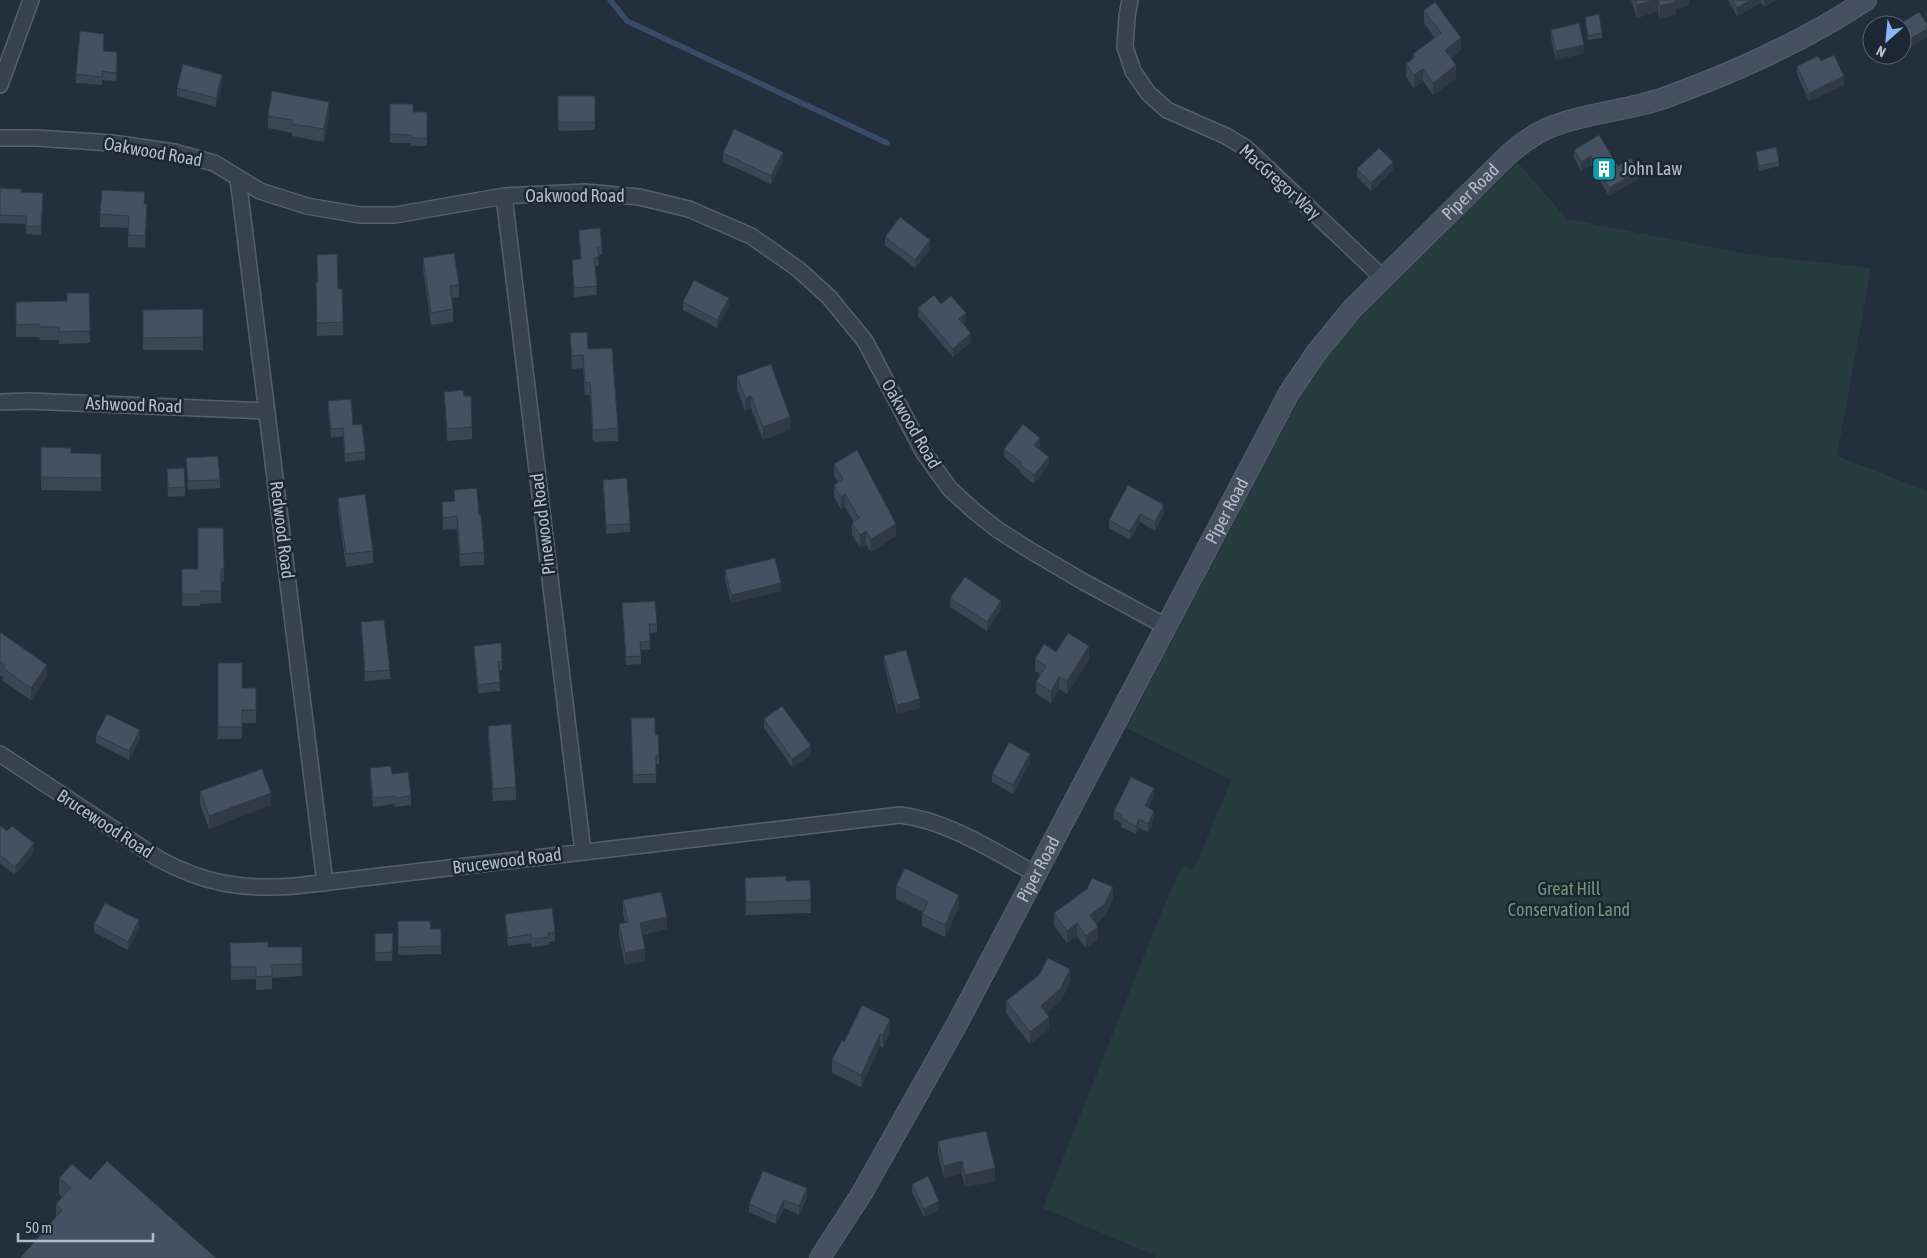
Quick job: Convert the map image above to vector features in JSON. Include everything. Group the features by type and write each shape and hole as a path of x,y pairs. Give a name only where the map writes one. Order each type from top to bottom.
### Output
{"street":[{"path":"0,85 32,0"},
{"name":"MacGregor Way","path":"1130,0 1125,47 1133,71 1148,93 1167,110 1226,136 1246,148 1383,278"},
{"name":"Piper Road","path":"820,1258 862,1193 957,1024 1274,421 1293,387 1336,329 1383,278 1510,153 1540,132 1566,122 1647,103 1734,72 1794,43 1866,0"},
{"name":"Oakwood Road","path":"0,138 36,138 112,144 174,152 214,163 260,191 307,206 360,215 395,215 504,196 585,192 638,197 688,208 751,236 798,269 829,296 865,341 924,453 950,488 998,530 1084,582 1167,627"},
{"name":"Redwood Road","path":"238,178 325,883"},
{"name":"Pinewood Road","path":"504,196 583,852"},
{"name":"Ashwood Road","path":"0,402 29,401 267,411"},
{"name":"Brucewood Road","path":"0,754 159,859 182,872 222,884 244,887 268,888 325,883 900,815 916,817 950,828 1036,874"}],"green space":[{"name":"Great Hill Conservation Land","path":"1518,163 1567,219 1752,255 1871,268 1837,456 1927,491 1927,1258 1155,1258 1156,1256 1043,1208 1164,906 1183,865 1194,870 1231,780 1126,728 1309,380 1357,314"}],"building":[{"path":"1635,0 1654,0 1637,5"},
{"path":"1658,0 1675,0 1676,2 1660,6"},
{"path":"1733,0 1751,0 1737,8"},
{"path":"1435,2 1461,38 1445,50 1456,65 1433,83 1423,69 1414,75 1406,64 1415,57 1413,54 1441,33 1424,10"},
{"path":"1919,12 1927,24 1927,29 1912,38 1912,16"},
{"path":"1599,14 1602,33 1588,36 1585,17"},
{"path":"1579,23 1584,45 1556,51 1551,30"},
{"path":"80,31 104,34 103,51 117,52 116,73 102,71 102,77 76,74"},
{"path":"1834,55 1844,76 1809,93 1797,66 1818,56 1821,61"},
{"path":"183,64 222,75 216,98 177,88"},
{"path":"272,91 329,102 324,129 292,124 293,120 268,116"},
{"path":"558,96 595,96 595,122 558,122"},
{"path":"390,104 413,104 413,112 427,112 427,138 411,138 411,135 390,134"},
{"path":"734,129 783,152 771,176 723,153"},
{"name":"John Law","path":"1599,135 1618,166 1631,158 1638,171 1609,188 1591,156 1581,162 1574,150"},
{"path":"1776,147 1779,162 1759,166 1756,152"},
{"path":"1379,148 1393,162 1371,183 1357,169"},
{"path":"0,188 21,189 21,192 43,193 41,226 26,226 26,216 0,215"},
{"path":"102,190 145,192 144,204 147,204 145,236 128,235 129,216 100,214"},
{"path":"900,217 930,240 915,260 885,237"},
{"path":"600,228 602,246 597,247 599,257 594,258 597,286 574,288 572,260 581,259 579,230"},
{"path":"454,253 459,285 450,286 453,309 431,313 423,258"},
{"path":"337,254 338,289 342,289 343,322 317,323 317,255"},
{"path":"694,280 729,298 717,320 683,302"},
{"path":"67,293 89,293 90,331 59,332 59,327 40,327 39,324 16,325 16,302 67,301"},
{"path":"934,295 941,304 951,296 966,313 959,319 971,333 953,349 918,308"},
{"path":"203,309 203,337 143,338 143,310"},
{"path":"587,332 588,349 612,348 618,428 593,430 590,382 585,383 583,355 572,356 570,333"},
{"path":"771,364 790,417 763,427 751,396 745,398 737,376"},
{"path":"463,390 464,396 471,396 472,427 447,429 444,392"},
{"path":"351,399 353,425 362,424 365,452 345,454 343,428 331,429 328,401"},
{"path":"1023,424 1040,438 1034,445 1049,457 1034,475 1020,465 1022,463 1004,449"},
{"path":"41,447 71,448 71,453 101,454 101,478 41,477"},
{"path":"857,450 896,524 871,539 866,531 860,535 852,523 859,518 845,494 841,497 834,485 843,479 834,464"},
{"path":"218,456 220,480 188,481 186,458"},
{"path":"184,468 185,487 168,488 167,469"},
{"path":"627,478 630,524 606,525 603,480"},
{"path":"1128,485 1164,505 1155,522 1140,514 1130,531 1109,520"},
{"path":"477,488 484,552 460,554 457,516 443,518 442,502 455,501 454,490"},
{"path":"365,494 373,551 346,554 338,498"},
{"path":"198,528 223,528 224,569 221,569 221,591 200,591 200,594 182,594 182,569 198,569"},
{"path":"775,558 781,583 731,595 725,570"},
{"path":"965,577 1001,601 987,622 950,598"},
{"path":"655,601 657,624 649,624 650,641 640,642 641,656 626,657 622,603"},
{"path":"384,620 390,670 365,672 361,622"},
{"path":"0,632 47,665 31,688 3,668 5,666 0,662"},
{"path":"1068,633 1089,646 1067,681 1059,677 1051,691 1036,682 1046,666 1035,659 1044,644 1056,652"},
{"path":"501,643 502,661 498,662 500,682 478,685 474,646"},
{"path":"906,650 920,699 897,705 884,656"},
{"path":"218,663 242,663 242,688 256,688 256,710 242,710 242,727 218,727"},
{"path":"782,706 811,746 792,759 764,719"},
{"path":"107,714 140,730 129,751 96,735"},
{"path":"631,718 655,718 655,735 658,735 659,756 656,756 656,774 633,775"},
{"path":"511,724 516,787 493,789 488,726"},
{"path":"1009,742 1030,754 1013,785 992,774"},
{"path":"391,766 392,774 408,772 411,796 373,798 370,768"},
{"path":"262,769 271,793 209,816 200,791"},
{"path":"1131,777 1154,788 1145,806 1154,811 1148,824 1139,819 1136,826 1121,818 1122,815 1114,811"},
{"path":"0,825 7,831 12,826 34,843 15,867 0,855"},
{"path":"905,868 959,895 945,925 922,914 928,902 896,886"},
{"path":"786,876 786,881 810,880 811,900 746,902 745,878"},
{"path":"1092,878 1113,887 1104,905 1090,915 1098,927 1086,936 1077,923 1067,931 1054,913 1087,889"},
{"path":"661,892 667,917 640,923 645,949 625,953 619,924 628,922 623,900"},
{"path":"105,903 139,920 128,942 94,924"},
{"path":"552,908 555,932 548,933 549,937 532,939 531,934 508,938 505,914"},
{"path":"398,921 430,921 431,929 441,929 441,946 398,947"},
{"path":"393,933 392,952 375,953 375,934"},
{"path":"268,942 268,947 302,947 302,964 272,965 272,976 256,977 256,967 231,967 230,943"},
{"path":"1048,958 1070,969 1061,988 1041,1006 1049,1017 1030,1032 1006,1001 1039,975"},
{"path":"862,1005 890,1019 883,1035 880,1034 861,1075 832,1060 842,1040 844,1042"},
{"path":"986,1131 995,1168 965,1175 962,1161 944,1166 938,1141"},
{"path":"107,1161 216,1258 20,1258 62,1210 56,1204 71,1188 59,1178 72,1164 90,1180"},
{"path":"763,1171 807,1188 799,1206 784,1200 776,1216 749,1204"},
{"path":"928,1176 939,1201 924,1209 912,1184"}],"waterway":[{"path":"610,0 627,21 887,143"}],"place":[{"name":"John Law","path":"1604,169"}]}
